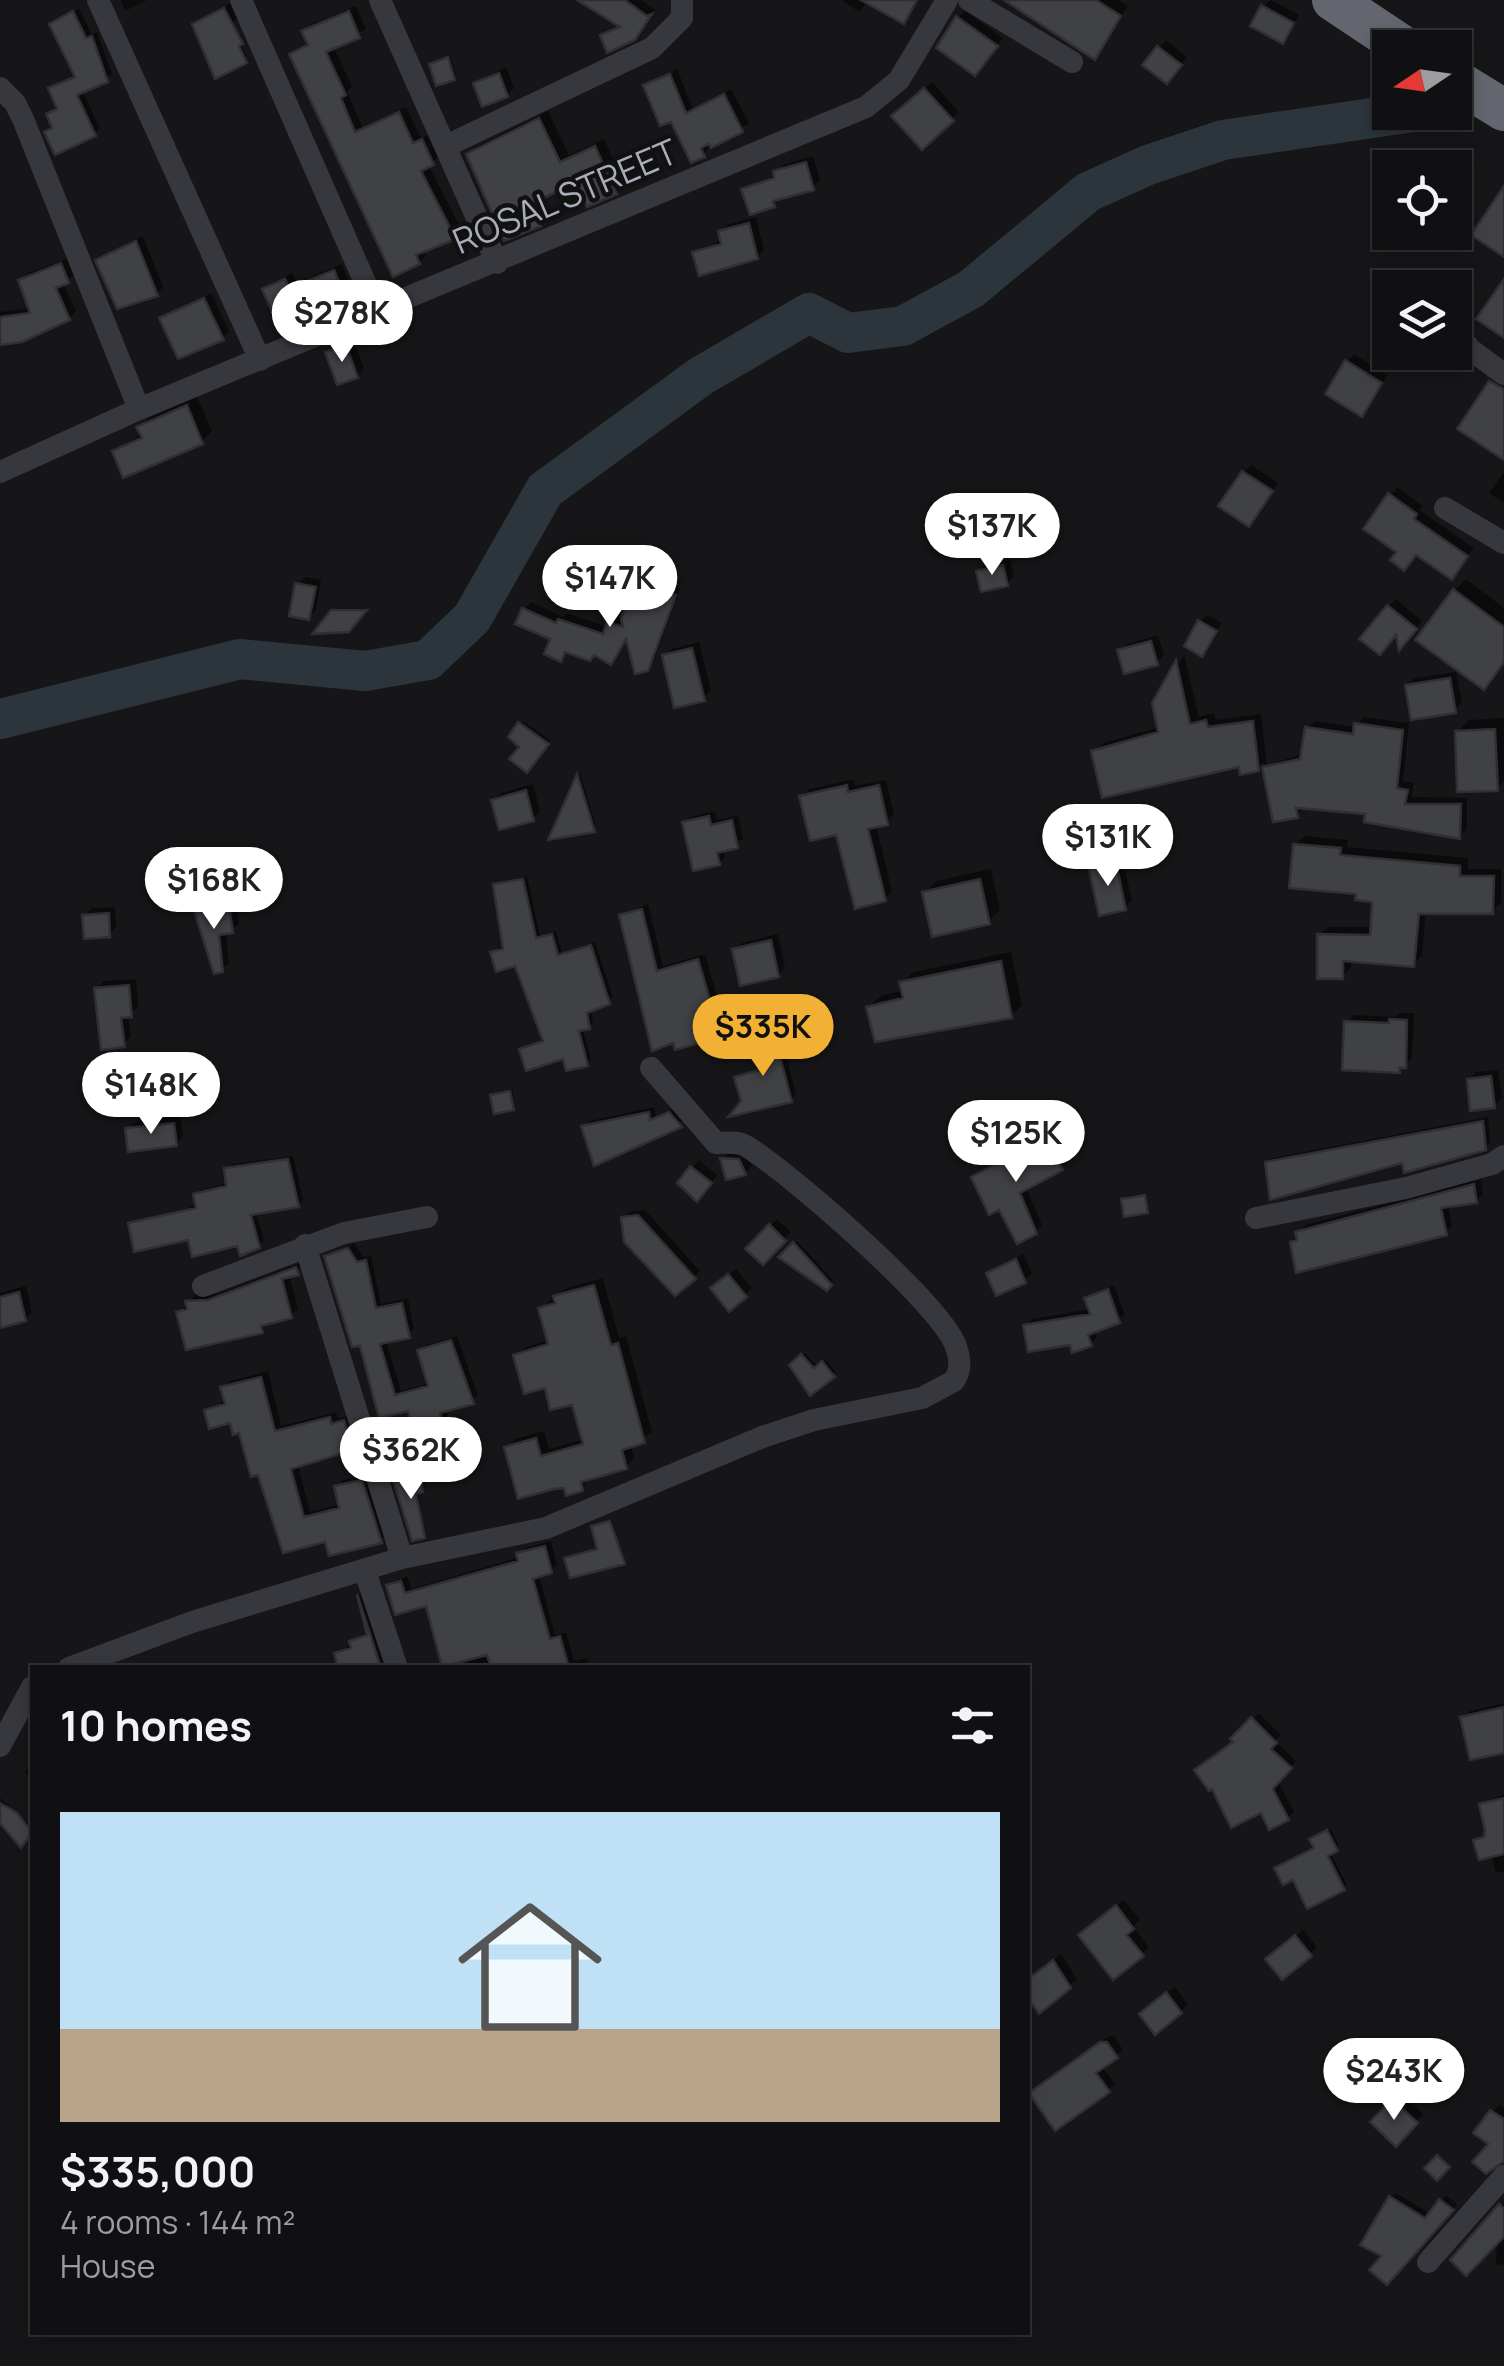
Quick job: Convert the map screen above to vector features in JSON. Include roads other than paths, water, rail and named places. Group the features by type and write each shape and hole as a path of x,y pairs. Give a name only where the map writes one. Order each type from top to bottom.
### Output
{"highway":[{"path":"1333,0 1378,30"},
{"path":"1472,90 1504,110"}],"street":[{"path":"98,0 260,360"},
{"path":"241,0 378,312"},
{"path":"380,0 498,263"},
{"path":"446,146 652,48 682,18 682,0"},
{"name":"ROSAL STREET","path":"0,472 139,409 866,107 899,80 947,0"},
{"path":"969,0 1072,62"},
{"path":"0,88 15,103 23,119 139,409"},
{"path":"1472,351 1504,374"},
{"path":"1445,508 1504,543"},
{"path":"77,1665 192,1622 402,1558 546,1528 764,1436 945,1390 959,1374 954,1341 871,1250 742,1143 716,1144 651,1068"},
{"path":"1256,1218 1406,1188 1492,1164 1504,1156"},
{"path":"203,1286 305,1245 427,1217"},
{"path":"305,1245 402,1558"},
{"path":"365,1571 396,1665"},
{"path":"0,1746 30,1691"},
{"path":"1428,2262 1504,2176"}],"waterway":[{"path":"0,719 240,659 365,671 428,660 472,618 545,490 701,376 809,313 848,333 903,326 971,289 1088,192 1148,165 1223,140 1372,118"}]}
